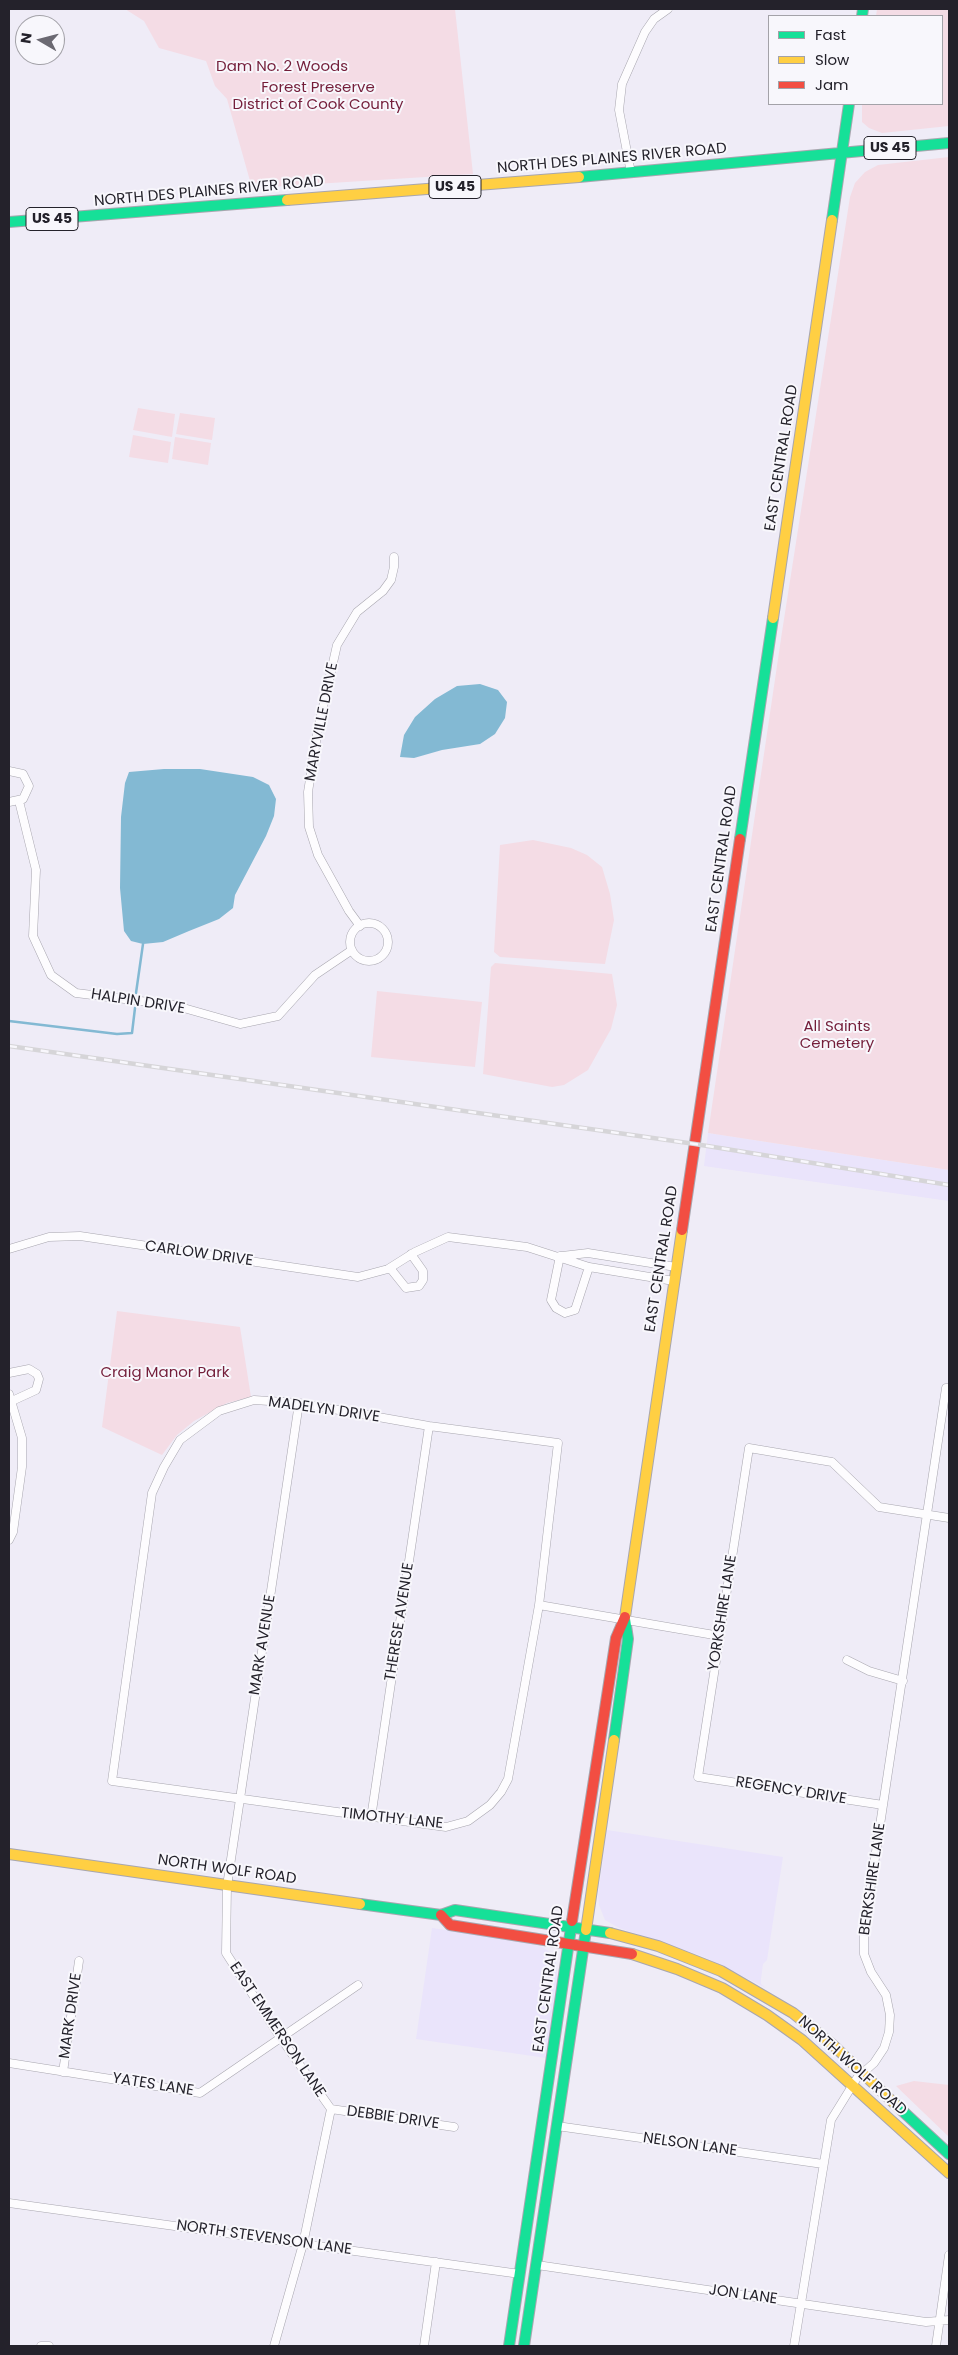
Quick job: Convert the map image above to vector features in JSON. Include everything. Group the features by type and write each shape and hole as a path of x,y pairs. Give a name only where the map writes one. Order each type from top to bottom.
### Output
{"main road":[{"name":"EAST CENTRAL ROAD","path":"509,2346 616,1638 624,1618 849,105"},
{"name":"NORTH DES PLAINES RIVER ROAD","path":"9,222 631,173 949,142"},
{"name":"EAST CENTRAL ROAD","path":"524,2346 628,1639 624,1618"},
{"name":"NORTH WOLF ROAD","path":"9,1854 441,1915 455,1910 586,1929 614,1934 658,1946 705,1963 736,1978 800,2018 863,2073 949,2154"},
{"name":"NORTH WOLF ROAD","path":"441,1915 450,1925 569,1942 645,1958 722,1988 784,2026 853,2084 949,2173"}],"street":[{"path":"631,173 619,110 622,84 645,32 654,19 668,9"},
{"name":"MARYVILLE DRIVE","path":"360,926 349,911 318,855 309,827 308,792 318,728 337,645 358,612 383,591 391,580 394,556"},
{"path":"9,771 19,772 28,782 28,791 19,801 9,802"},
{"name":"HALPIN DRIVE","path":"19,801 36,870 33,936 51,975 76,993 173,1005 240,1024 278,1016 315,975 352,950"},
{"path":"366,923 378,925 387,935 387,948 380,958 367,961 356,955 352,950 351,939 360,926 366,923"},
{"name":"CARLOW DRIVE","path":"9,1249 49,1237 80,1236 358,1277 390,1268 412,1254 448,1237 527,1247 560,1256 589,1267 674,1281"},
{"name":"CARLOW DRIVE","path":"560,1256 588,1253 676,1267"},
{"path":"390,1268 406,1288 420,1286 423,1280 423,1271 412,1254"},
{"path":"560,1256 552,1300 556,1308 565,1313 574,1310 589,1267"},
{"path":"9,1373 29,1369 37,1374 39,1379 36,1390 10,1398 22,1438 22,1467 13,1532 9,1540"},
{"name":"BERKSHIRE LANE","path":"794,2346 831,2120 853,2084 874,2063 884,2048 889,2032 890,2015 886,1996 871,1972 864,1954 864,1930 903,1681 926,1515 948,1388"},
{"name":"MADELYN DRIVE","path":"112,1781 152,1494 164,1467 180,1440 219,1411 254,1400 299,1403 429,1426 558,1444"},
{"name":"MARK AVENUE","path":"227,1886 299,1403"},
{"name":"THERESE AVENUE","path":"371,1818 429,1426"},
{"name":"TIMOTHY LANE","path":"112,1781 446,1827 468,1821 490,1805 501,1792 508,1778 539,1605 558,1444"},
{"name":"YORKSHIRE LANE","path":"698,1777 749,1448 832,1462 879,1507 926,1515"},
{"path":"926,1515 949,1518"},
{"path":"539,1605 624,1618 720,1636"},
{"path":"847,1660 869,1671 903,1681"},
{"name":"REGENCY DRIVE","path":"698,1777 883,1805"},
{"name":"EAST EMMERSON LANE","path":"227,1886 226,1953 280,2037 331,2109 303,2244 274,2346"},
{"name":"MARK DRIVE","path":"63,2072 79,1961"},
{"name":"YATES LANE","path":"9,2063 200,2093 358,1985"},
{"name":"DEBBIE DRIVE","path":"331,2109 454,2127"},
{"name":"NELSON LANE","path":"557,2126 823,2164"},
{"name":"NORTH STEVENSON LANE","path":"9,2203 520,2274"},
{"path":"936,2346 949,2255"},
{"path":"424,2346 436,2262"},
{"name":"JON LANE","path":"537,2265 926,2322 949,2320"},
{"path":"41,2346 49,2346"}],"shaded area":[{"path":"708,1133 949,1170 949,1201 704,1166"},
{"path":"607,1830 783,1857 767,1960 763,1964 761,1979 761,1984 766,1988 702,1956 619,1928 605,1920 599,1905 598,1895"},
{"path":"432,1928 523,1941 542,1947 553,1954 558,1979 546,2058 416,2039"}],"green space":[{"name":"Forest Preserve District of Cook County","path":"125,9 455,9 473,174 252,188 227,99 215,86 206,61 159,48 144,21"},
{"path":"877,9 949,9 949,126 882,133 869,128 862,122 862,105 943,105 943,15 876,15"},
{"name":"All Saints Cemetery","path":"949,157 949,1170 708,1133 782,632 850,197 855,183 865,172 878,165"},
{"path":"138,408 175,414 172,437 133,430"},
{"path":"180,413 215,418 212,440 176,434"},
{"path":"133,435 171,442 168,463 129,457"},
{"path":"175,437 211,443 208,465 172,459"},
{"path":"533,840 571,848 587,855 602,867 610,894 614,920 605,964 500,957 494,952 500,845"},
{"path":"495,963 612,974 617,1005 611,1029 588,1070 564,1085 552,1087 483,1074 491,967"},
{"path":"377,991 482,1002 475,1067 371,1057"},
{"name":"Craig Manor Park","path":"117,1311 240,1327 251,1397 227,1403 194,1421 177,1435 162,1455 102,1427"},
{"path":"914,2081 949,2085 949,2137 896,2086"}],"water":[{"path":"480,684 498,690 507,702 505,718 495,734 480,744 442,750 414,758 400,757 404,735 415,717 435,699 457,686"},
{"path":"164,769 200,769 253,777 269,785 276,799 274,816 266,836 235,895 233,908 219,919 163,942 143,944 131,941 124,931 120,888 121,817 125,783 129,772"}],"waterway":[{"path":"136,993 143,944"},
{"path":"9,1021 117,1034 132,1033 135,1008"}],"railway":[{"path":"9,1046 695,1144 949,1185"}],"traffic: fast":[{"path":"862,15 863,9"},
{"path":"832,220 849,105"},
{"path":"579,177 949,143"},
{"path":"9,222 287,200"},
{"path":"740,839 773,618"},
{"path":"614,1740 628,1639 625,1619"},
{"path":"360,1904 441,1915 455,1910 610,1933"},
{"path":"509,2346 572,1921"},
{"path":"524,2346 586,1930"},
{"path":"895,2104 949,2154"}],"traffic: slow":[{"path":"287,200 579,177"},
{"path":"773,618 832,220"},
{"path":"625,1617 682,1230"},
{"path":"586,1930 614,1740"},
{"path":"9,1854 360,1904"},
{"path":"610,1933 658,1946 721,1971 793,2013 833,2045 895,2104"},
{"path":"632,1954 677,1969 722,1988 767,2015 802,2040 949,2173"}],"traffic: jam":[{"path":"682,1230 740,839"},
{"path":"572,1921 616,1638 625,1617"},
{"path":"441,1915 450,1925 632,1954"}],"park label":[{"name":"Dam No. 2 Woods","path":"282,67"}]}
